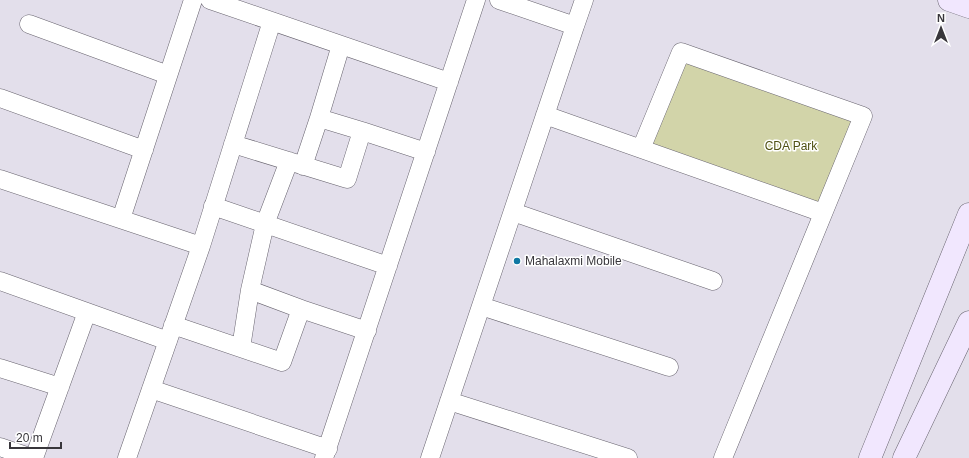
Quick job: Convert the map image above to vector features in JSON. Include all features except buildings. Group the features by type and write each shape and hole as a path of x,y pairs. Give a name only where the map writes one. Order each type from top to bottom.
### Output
{"street":[{"path":"121,219 193,0"},
{"path":"210,0 449,82"},
{"path":"151,389 326,453 476,0"},
{"path":"499,0 575,26"},
{"path":"430,458 584,0"},
{"path":"949,0 969,7"},
{"path":"127,458 201,246 272,21"},
{"path":"29,24 168,75"},
{"path":"241,348 250,290 265,224 319,118 341,45"},
{"path":"641,149 681,52 863,116 723,458"},
{"path":"0,98 144,150"},
{"path":"545,115 823,213"},
{"path":"319,118 426,152"},
{"path":"233,144 347,179 362,132"},
{"path":"0,179 201,246"},
{"path":"213,206 388,266"},
{"path":"513,212 713,281"},
{"path":"870,458 963,245 969,214"},
{"path":"0,281 87,312 171,333 241,348 282,362 301,309"},
{"path":"250,290 367,331"},
{"path":"481,306 669,367"},
{"path":"0,447 33,458 87,312"},
{"path":"904,458 969,322"},
{"path":"0,368 60,387"},
{"path":"449,401 628,458"}],"green space":[{"name":"CDA Park","path":"682,57 859,118 821,209 647,147"}],"place":[{"name":"Mahalaxmi Mobile","path":"517,261"}]}
